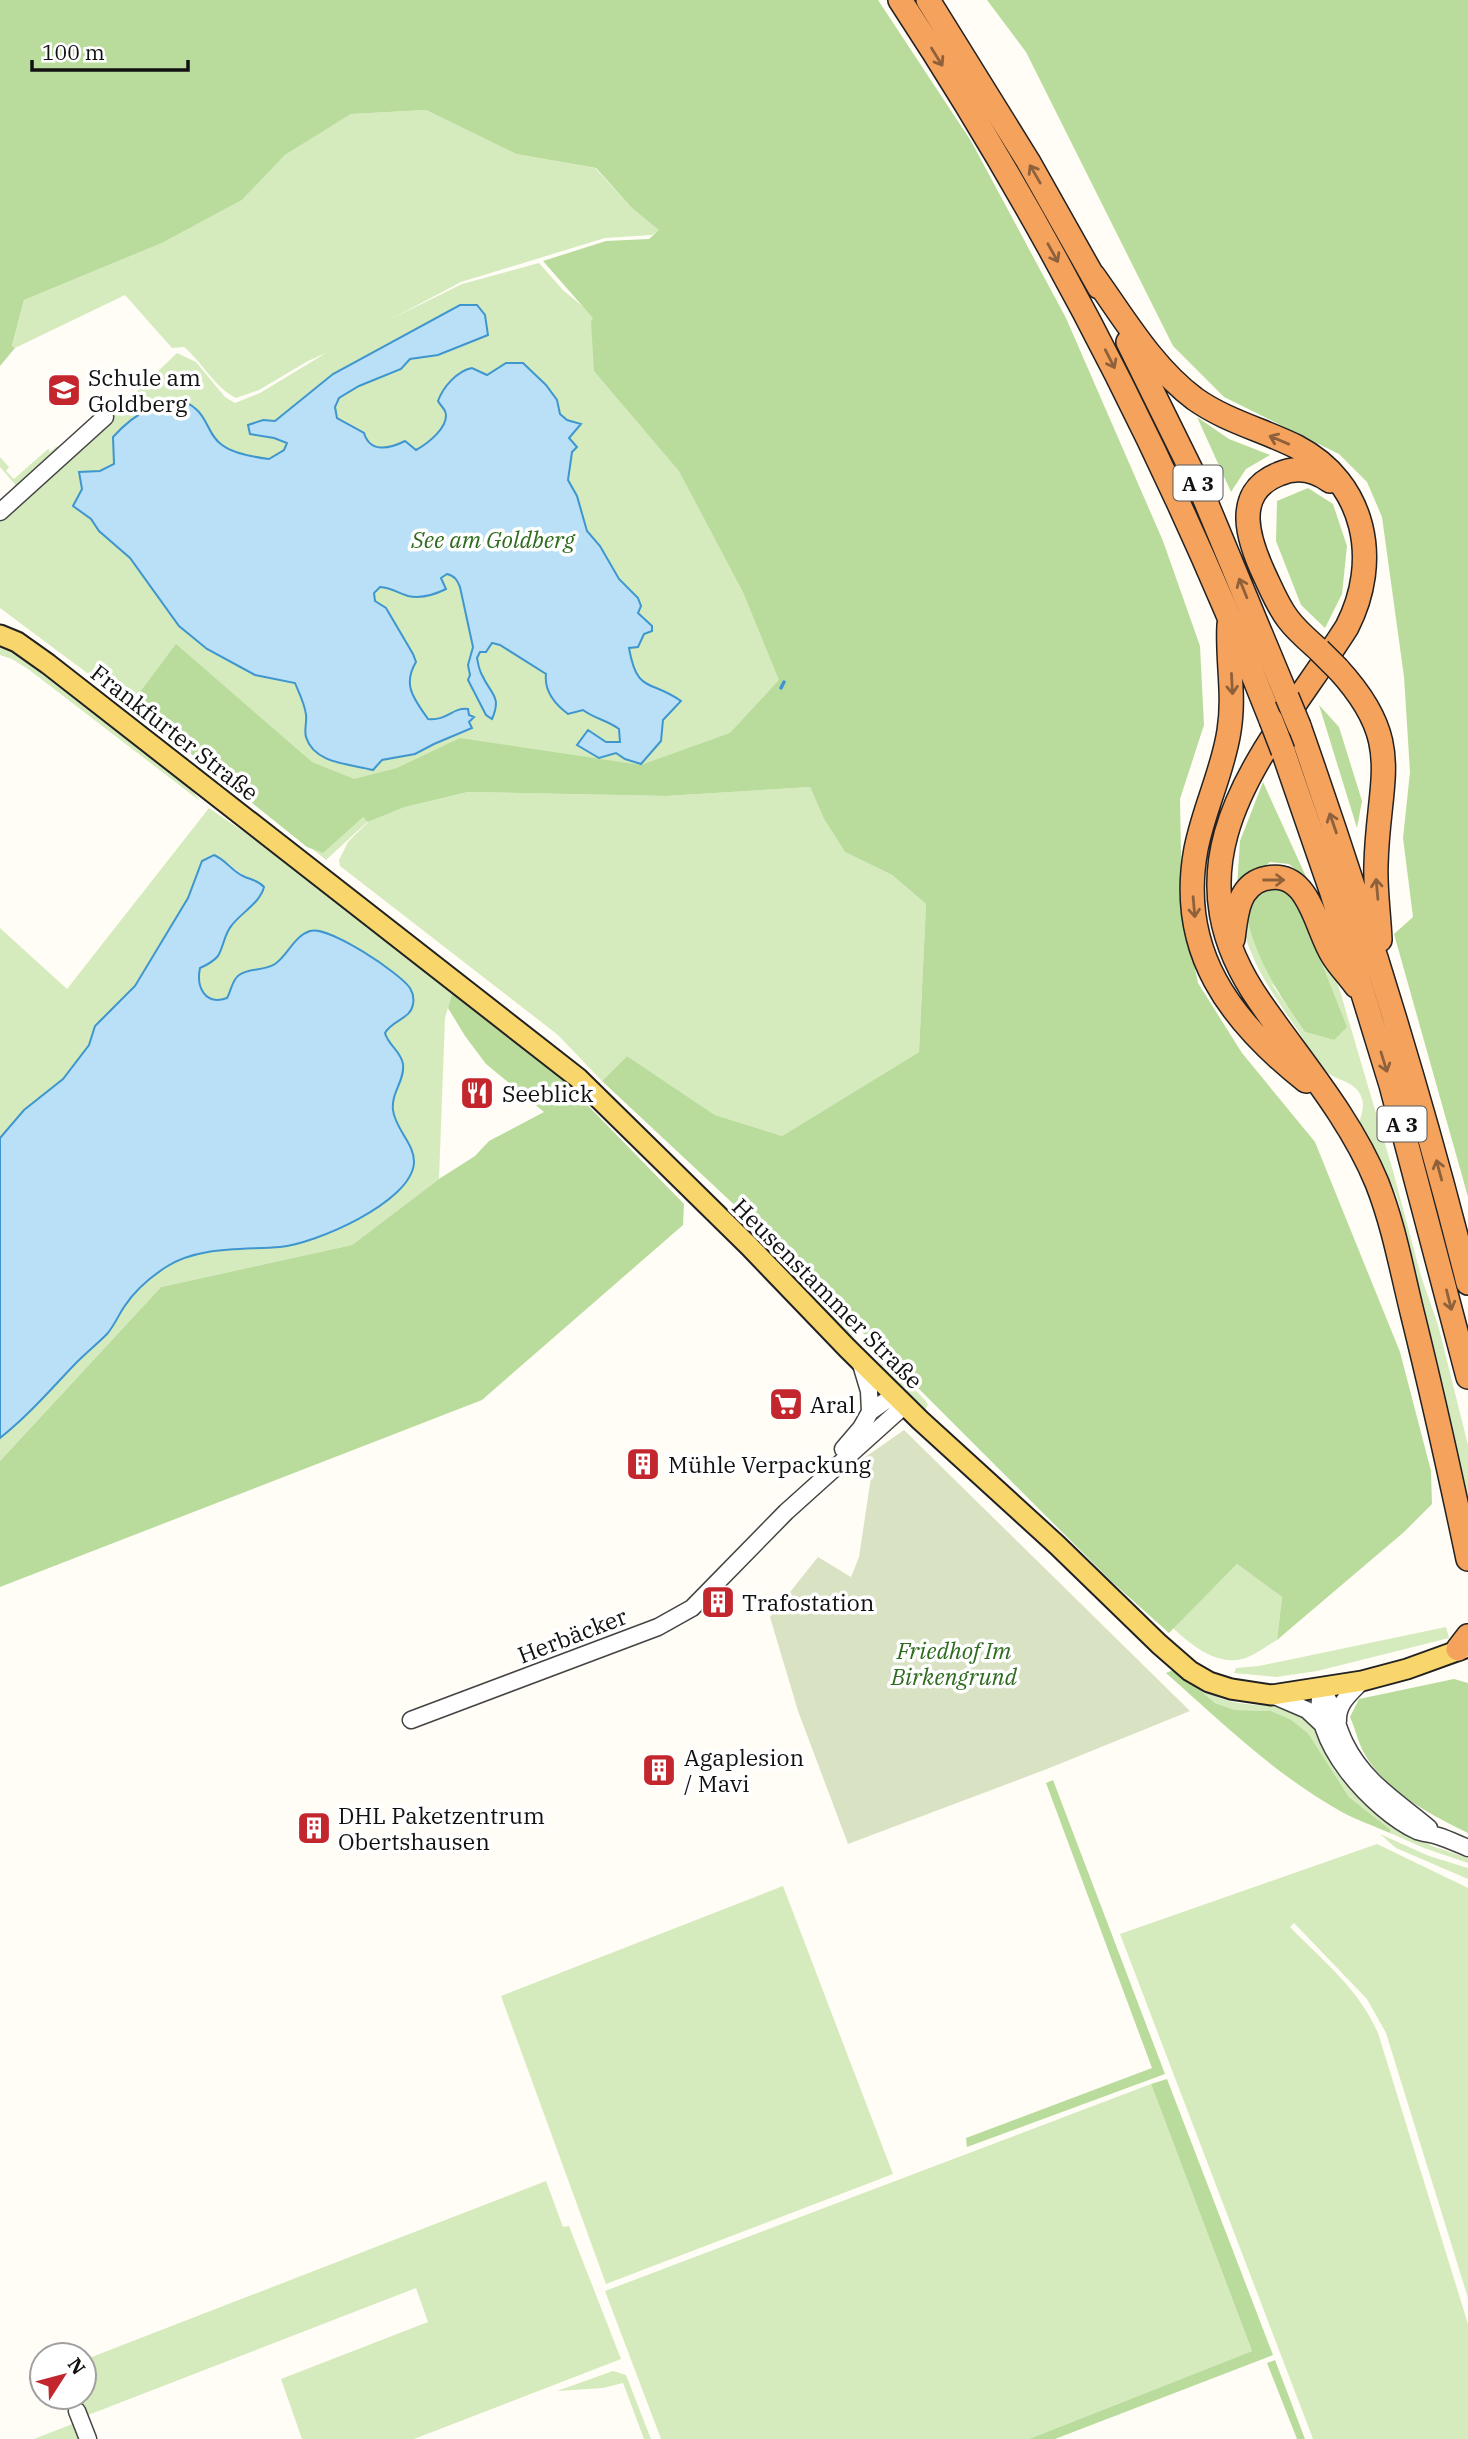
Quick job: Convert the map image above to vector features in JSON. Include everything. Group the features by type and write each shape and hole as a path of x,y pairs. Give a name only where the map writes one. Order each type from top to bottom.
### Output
{"highway":[{"name":"A 3","path":"900,0 998,157 1096,332 1180,502 1230,617 1283,751 1365,996 1395,1097 1468,1377"},
{"name":"A 3","path":"928,0 1028,161 1093,275 1201,490 1299,726 1384,981 1421,1103 1468,1283"},
{"path":"1093,275 1138,339 1182,388 1221,415 1311,456 1341,483 1359,520 1364,542 1365,571 1353,616 1262,753 1240,791 1229,818 1223,846 1220,887 1232,949 1246,981 1332,1103 1362,1151 1388,1214 1426,1368 1468,1559"},
{"path":"1359,520 1346,498 1332,482 1317,473 1304,470 1276,475 1260,488 1250,506 1248,521 1249,537 1272,590 1289,620 1354,687 1378,728 1384,779 1375,867 1384,981"},
{"path":"1230,617 1227,653 1233,684 1230,728 1226,750 1196,849 1193,881 1195,920 1208,965 1236,1014 1270,1052 1332,1103"},
{"path":"1232,949 1236,913 1246,891 1263,879 1283,879 1303,891 1332,955 1365,996"}],"main road":[{"name":"Frankfurter Straße","path":"0,635 26,648 317,873"},
{"name":"Heusenstammer Straße","path":"317,873 578,1078 750,1246 900,1400 1058,1545 1178,1661 1203,1679 1231,1689 1272,1695 1362,1681 1466,1652"}],"street":[{"path":"0,512 105,417"},
{"path":"860,1361 869,1391 870,1412"},
{"path":"821,1479 826,1467 849,1444 870,1412 900,1400"},
{"path":"821,1479 900,1400"},
{"name":"Herbäcker","path":"411,1720 658,1627 692,1608 821,1479"},
{"path":"1332,1731 1339,1708 1362,1681"},
{"path":"1322,1688 1328,1697 1332,1731"},
{"path":"1272,1695 1307,1710 1332,1731 1367,1776 1388,1797 1439,1836 1468,1848"},
{"path":"77,2411 88,2439"}],"green space":[{"path":"0,0 878,0 971,141 1066,318 1163,541 1200,646 1204,725 1180,799 1182,905 1198,983 1242,1053 1315,1142 1400,1352 1431,1471 1432,1504 1404,1532 1277,1640 1282,1597 1237,1564 1169,1633 1111,1581 742,1212 602,1081 627,1056 715,1115 782,1136 919,1052 926,904 892,875 845,852 824,819 810,787 666,796 468,792 405,807 368,822 363,817 323,853 307,847 130,705 176,644 312,762 354,779 397,768 460,738 641,765 730,733 779,680 743,592 679,471 594,371 593,318 543,261 606,241 649,239 659,230 632,208 596,168 516,154 426,110 351,114 285,155 242,200 162,243 24,300 12,346 15,348 0,366"},
{"path":"987,0 1468,0 1468,1197 1394,934 1413,917 1403,838 1410,772 1404,677 1382,517 1367,482 1339,454 1224,397 1173,346 1026,52"},
{"name":"See am Goldberg","path":"426,110 516,154 595,168 632,208 660,230 652,235 605,238 461,282 393,318 462,284 539,263 563,290 734,431 906,673 740,771 473,775 377,813 326,860 310,847 165,659 130,705 0,608 0,522 177,353 196,362 225,397 235,403 260,393 326,353 259,390 236,398 222,388 184,347 172,348 125,295 15,348 12,347 24,300 162,243 242,200 285,155 351,114"},
{"path":"1197,417 1229,439 1270,455 1246,469 1231,492"},
{"path":"57,446 61,451 19,489 0,467 0,457 9,467 6,471 14,479 48,449 50,452"},
{"path":"1308,488 1333,504 1347,546 1342,594 1325,628 1301,605 1276,541 1277,501"},
{"path":"0,646 16,651 183,778 200,801 28,669 0,655"},
{"path":"1319,705 1339,727 1362,801 1357,828"},
{"path":"1263,782 1308,881 1289,864 1270,862 1237,888 1240,841"},
{"path":"810,787 824,819 845,852 892,875 926,904 919,1052 782,1136 715,1115 627,1056 602,1081 558,1035 340,866 339,860 348,842 368,822 405,807 468,792 666,796"},
{"path":"209,808 321,885 453,990 445,1018 439,1179 352,1245 161,1287 0,1461 0,1438 107,1334 129,1299 156,1273 193,1255 281,1247 327,1234 377,1209 400,1190 404,1182 410,1149 397,1122 393,1106 403,1077 396,1049 384,1033 389,1025 400,1018 401,979 377,960 337,936 285,953 279,962 268,968 250,971 232,984 228,998 220,1000 208,997 199,982 200,968 217,956 229,928 262,895 260,882 214,855 202,861 188,898 135,986 92,1035 89,1045 63,1079 24,1110 0,1138 0,928 67,989"},
{"path":"1289,888 1333,972 1340,991 1421,1276 1438,1325 1468,1445 1468,1519 1396,1194 1391,1183 1385,1182 1359,1127 1363,1105 1358,1091 1331,1075 1319,1063 1270,989 1252,955 1243,922 1245,905 1255,890","holes":["1271,983 1334,1040 1305,1032"]},
{"path":"1270,890 1283,890 1298,904 1347,1027 1334,1040 1305,1032 1277,990 1255,945 1246,913 1256,898"},
{"path":"453,990 559,1076 684,1204 683,1225 482,1400 0,1587 0,1461 161,1287 352,1245 439,1179 475,1156 489,1141 544,1112 486,1064 465,1036 448,1008"},
{"path":"802,1287 843,1318 859,1334 855,1338 837,1325"},
{"path":"881,1356 925,1400 928,1405 924,1411 877,1360"},
{"name":"Friedhof Im Birkengrund","path":"904,1430 1190,1711 1047,1769 848,1844 798,1711 770,1617 818,1557 851,1577 859,1557 871,1477 864,1458"},
{"path":"1237,1564 1282,1597 1277,1640 1251,1656 1233,1660 1204,1652 1173,1628"},
{"path":"1446,1627 1449,1638 1317,1671 1276,1677 1234,1673 1236,1668 1259,1666"},
{"path":"1175,1669 1222,1699 1288,1708 1309,1716 1401,1829 1432,1846 1468,1858 1468,1863 1390,1833 1391,1830 1349,1797 1308,1733 1290,1719 1271,1711 1235,1710 1215,1703"},
{"path":"1175,1669 1215,1703 1235,1710 1271,1711 1290,1719 1308,1733 1349,1797 1391,1830 1390,1833 1340,1811 1271,1764 1166,1673"},
{"path":"1454,1679 1468,1683 1468,1833 1424,1810 1384,1779 1364,1753 1350,1717 1359,1699"},
{"path":"1053,1780 1165,2074 967,2147 966,2138 1152,2068 1046,1783"},
{"path":"1380,1834 1429,1856 1468,1868 1468,1879 1396,1848"},
{"path":"1377,1844 1468,1888 1468,2298 1386,2033 1367,1999 1294,1923 1290,1927 1350,1989 1378,2033 1468,2324 1468,2439 1313,2439 1120,1934"},
{"path":"783,1886 893,2174 606,2284 501,1996"},
{"path":"1167,2079 1273,2355 1055,2439 1029,2439 1252,2351 1151,2084"},
{"path":"1151,2084 1252,2351 1029,2439 661,2439 605,2291"},
{"path":"546,2181 563,2227 569,2226 621,2359 414,2439 302,2439 281,2379 428,2322 416,2288 83,2417 81,2411 98,2411 98,2355"},
{"path":"1275,2360 1305,2439 1297,2439 1267,2363"},
{"path":"613,2371 626,2375 651,2439 644,2439 623,2383 603,2388 557,2391"},
{"path":"75,2423 81,2439 34,2439"}],"water":[{"name":"See am Goldberg","path":"460,305 477,305 485,315 488,335 438,355 410,359 401,369 359,386 339,398 335,407 337,418 364,433 375,446 393,446 405,441 416,450 432,439 445,423 445,411 438,401 443,390 456,376 472,368 487,375 506,363 523,363 557,400 560,414 567,420 581,424 569,438 577,447 572,452 568,480 577,496 587,531 600,546 619,579 638,598 641,606 638,613 652,626 652,631 644,634 638,647 629,648 632,663 636,673 646,684 681,701 663,720 661,741 641,764 616,753 599,758 577,745 588,730 606,742 620,742 619,729 583,710 568,714 552,697 546,674 500,645 492,643 486,652 480,652 477,658 481,673 496,700 492,719 486,715 468,680 468,665 473,647 460,587 452,576 447,574 441,578 446,589 437,593 413,597 380,587 374,593 375,601 386,608 413,654 416,662 410,685 418,705 428,719 468,709 469,715 474,717 469,722 472,728 415,754 382,760 373,770 325,758 310,746 306,737 305,711 295,683 255,675 207,649 179,626 130,558 99,531 91,519 73,506 82,489 79,472 100,471 114,464 113,437 130,421 152,407 176,401 187,403 201,414 214,437 222,445 238,453 269,459 284,450 287,443 250,434 248,425 263,420 275,421 333,374"},
{"path":"214,855 239,874 264,887 255,903 229,929 218,956 200,968 199,982 208,997 219,1000 227,998 239,975 275,964 304,933 310,931 319,931 347,942 393,972 410,988 412,1009 385,1033 403,1064 393,1110 413,1156 414,1163 409,1178 397,1193 379,1206 337,1230 280,1247 192,1255 166,1267 138,1290 107,1334 0,1438 0,1138 24,1110 63,1079 89,1045 95,1026 135,986 188,898 202,861"}],"waterway":[{"path":"781,688 784,682"}],"place":[{"name":"Schule am Goldberg","path":"64,390"},
{"name":"Seeblick","path":"477,1093"},
{"name":"Aral","path":"786,1404"},
{"name":"Mühle Verpackung","path":"643,1464"},
{"name":"Trafostation","path":"718,1602"},
{"name":"Agaplesion / Mavi","path":"659,1770"},
{"name":"DHL Paketzentrum Obertshausen","path":"314,1828"}]}
